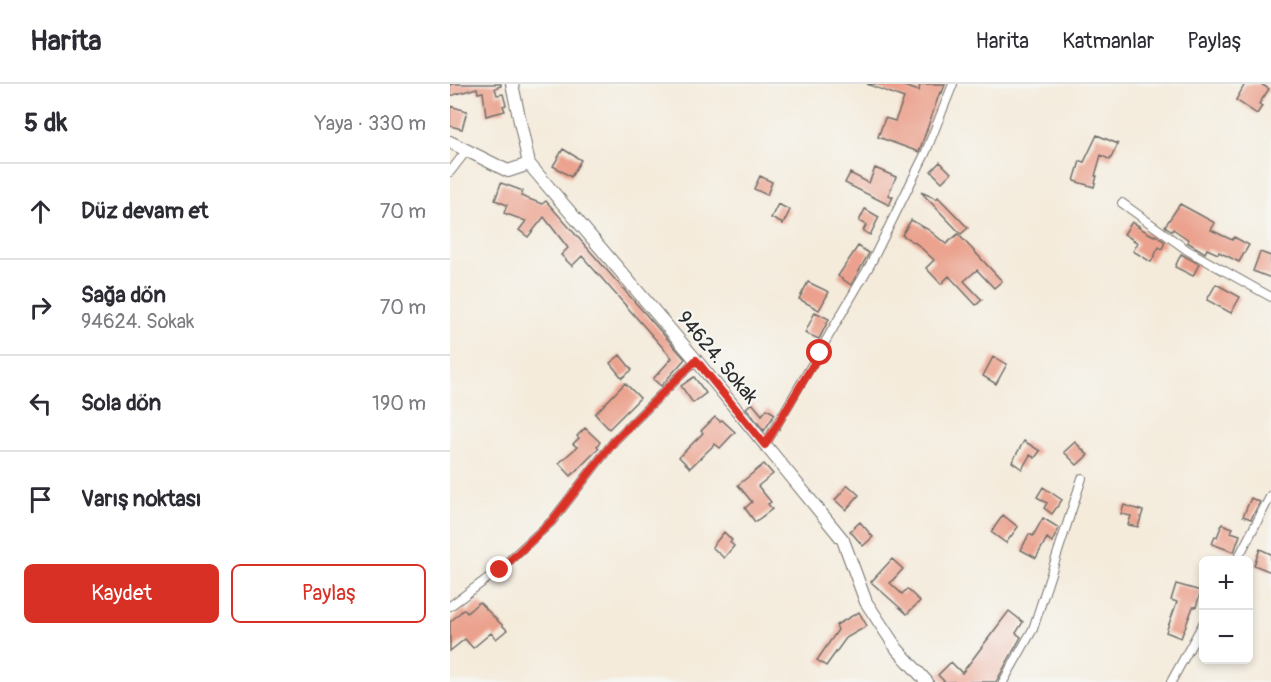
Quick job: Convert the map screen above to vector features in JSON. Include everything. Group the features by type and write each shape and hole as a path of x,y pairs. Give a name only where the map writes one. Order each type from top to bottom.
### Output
{"street":[{"name":"94624. Sokak","path":"512,84 529,164 696,360 843,540 866,602 897,650 927,682"},
{"path":"765,445 870,265 924,154 953,84"},
{"path":"450,142 508,171 529,164"},
{"path":"450,172 466,150"},
{"path":"1122,203 1187,250 1271,297"},
{"path":"450,606 500,570 552,521 615,440 696,360"},
{"path":"1003,682 1033,629 1082,478"},
{"path":"1240,556 1271,495"},
{"path":"1171,682 1199,630"}],"building":[{"path":"450,84 501,84 495,88 497,95 503,94 505,111 486,116 483,92 478,93 477,88 450,96"},
{"path":"867,84 898,84 919,91 920,84 945,84 942,93 940,92 919,152 878,137 885,118 895,121 904,98"},
{"path":"1245,84 1261,84 1269,89 1259,104 1262,106 1257,114 1236,100"},
{"path":"450,106 467,111 462,129 450,126"},
{"path":"1097,135 1118,144 1110,160 1101,155 1094,187 1074,181 1080,161 1084,162"},
{"path":"563,149 581,160 571,177 553,166"},
{"path":"940,162 951,173 942,182 931,171"},
{"path":"875,168 896,177 888,195 893,197 889,205 845,183 850,173 869,183"},
{"path":"760,176 772,182 767,195 754,189"},
{"path":"501,183 523,191 521,196 542,204 546,201 685,359 661,386 653,379 672,358 582,256 572,266 561,255 568,248 544,217 528,237 519,230 526,221 504,213 507,205 495,200"},
{"path":"921,192 937,199 938,197 968,228 961,234"},
{"path":"778,204 790,210 783,224 771,218"},
{"path":"1180,204 1215,223 1211,230 1232,240 1234,237 1249,245 1239,262 1219,252 1218,254 1207,249 1205,253 1187,242 1189,240 1173,229 1172,231 1165,226"},
{"path":"865,209 879,217 870,235 863,231 866,225 859,221"},
{"path":"911,220 929,230 946,244 958,234 1002,281 994,288 977,270 964,281 982,300 976,305 949,276 941,284 926,268 934,260 917,244 902,235"},
{"path":"1132,222 1165,242 1162,249 1159,247 1151,262 1133,251 1138,243 1124,234"},
{"path":"858,246 869,253 851,285 838,276"},
{"path":"1260,252 1271,256 1271,278 1253,271"},
{"path":"1181,254 1199,264 1193,276 1175,267"},
{"path":"808,282 829,292 819,310 799,299"},
{"path":"1216,284 1240,297 1231,313 1207,300"},
{"path":"815,312 829,319 819,339 805,333"},
{"path":"620,355 632,370 622,378 610,363"},
{"path":"993,357 1007,364 996,384 983,376"},
{"path":"694,377 706,393 693,403 681,386"},
{"path":"625,383 640,398 609,429 595,414"},
{"path":"752,403 762,415 767,409 775,414 764,431 746,408"},
{"path":"715,417 735,432 720,448 715,444 690,468 679,457"},
{"path":"585,428 600,442 597,446 599,448 571,476 559,463 577,447 573,444"},
{"path":"1024,441 1040,451 1035,458 1030,455 1022,469 1012,462"},
{"path":"1075,442 1088,455 1077,465 1064,452"},
{"path":"764,464 773,474 758,486 771,502 768,504 772,509 755,522 745,508 752,502 738,485"},
{"path":"848,485 859,495 846,510 835,500"},
{"path":"1043,487 1062,500 1052,514 1044,508 1047,503 1037,497"},
{"path":"1251,498 1260,502 1251,519 1243,516"},
{"path":"1124,505 1143,511 1138,527 1128,525 1131,516 1121,514"},
{"path":"1003,515 1018,527 1006,543 991,532"},
{"path":"1043,518 1059,528 1052,542 1047,538 1036,558 1021,550 1029,534 1033,536"},
{"path":"860,522 873,537 863,546 850,531"},
{"path":"1222,524 1233,528 1231,532 1240,535 1234,552 1212,544"},
{"path":"724,532 732,540 730,542 734,546 724,558 712,547"},
{"path":"1260,549 1271,554 1271,572 1254,565"},
{"path":"892,559 903,569 890,583 902,594 907,589 920,601 907,614 871,582"},
{"path":"1176,584 1199,590 1196,607 1193,607 1181,638 1166,632 1177,602 1171,600"},
{"path":"479,602 507,630 496,639 491,633 473,648 465,639 450,651 450,622 464,609 467,613"},
{"path":"1009,611 1023,622 1016,633 1021,637 996,682 945,682 938,675 951,662 962,673"},
{"path":"859,612 867,626 846,638 826,666 817,660 838,630 836,625"}],"route":[{"path":"500,570 552,521 615,440 696,360 765,445 820,353"}]}
